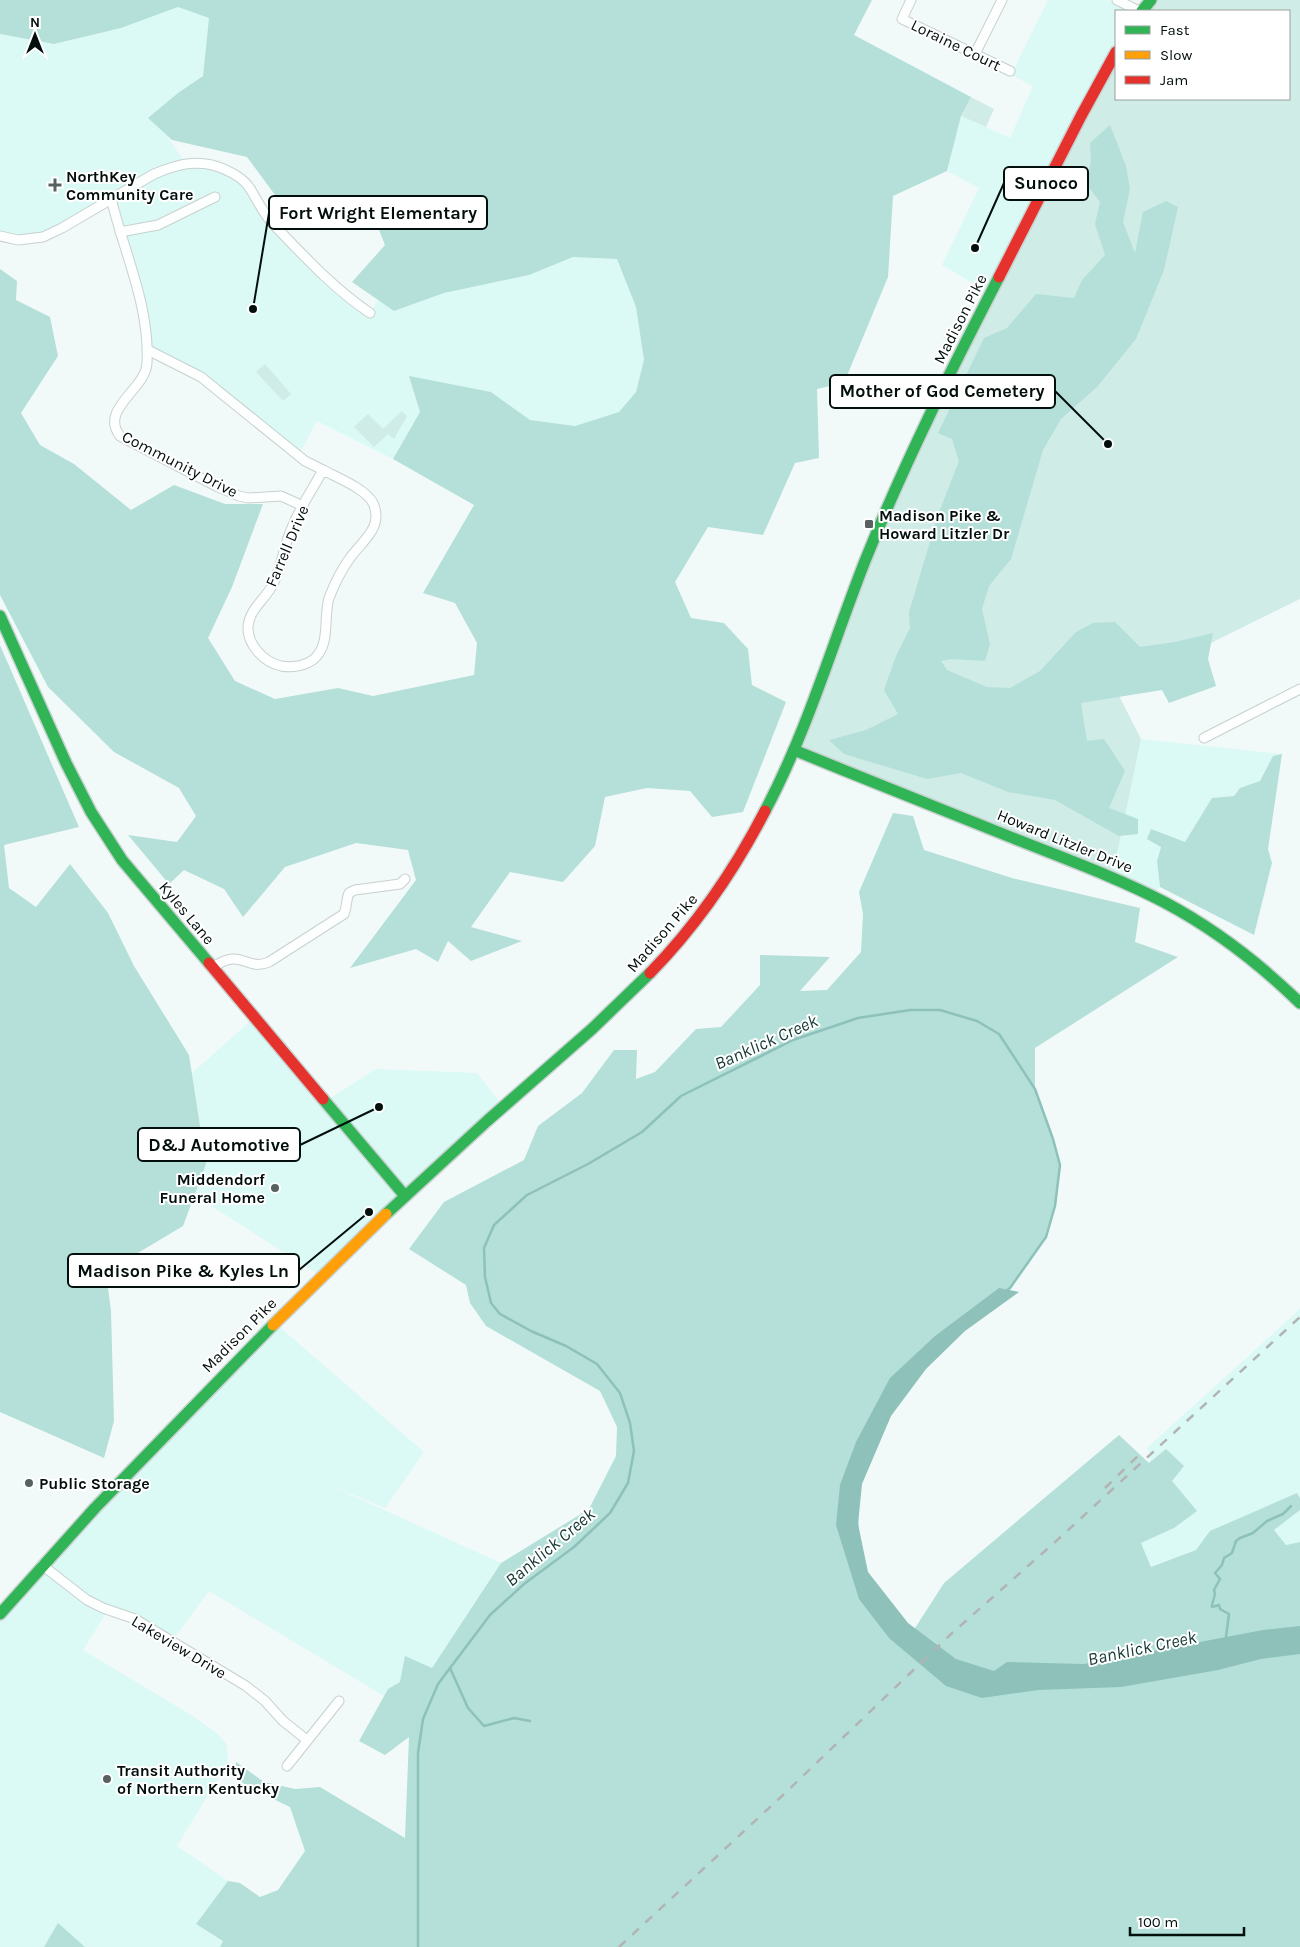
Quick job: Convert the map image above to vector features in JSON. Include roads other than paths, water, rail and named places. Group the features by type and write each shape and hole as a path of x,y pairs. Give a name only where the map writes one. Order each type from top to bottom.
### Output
{"main road":[{"path":"1141,10 1150,0"},
{"name":"Madison Pike","path":"0,1614 67,1536 222,1375 405,1196 484,1122 610,1013 673,948 699,918 742,855 794,750 882,519 906,464 952,368 1115,54"},
{"name":"Kyles Lane","path":"0,616 23,671 66,762 96,820 132,874 405,1196"},
{"name":"Howard Litzler Drive","path":"794,750 1119,880 1164,901 1229,940 1259,964 1300,1004"}],"street":[{"name":"Loraine Court","path":"911,0 902,19 1010,71"},
{"path":"975,54 1002,0"},
{"path":"1117,0 1138,10"},
{"path":"0,236 18,240 44,237 154,174 185,163 202,162 230,171 247,185 272,223 328,279 354,302 370,313"},
{"path":"120,232 158,225 215,197"},
{"path":"111,198 141,304 148,350"},
{"name":"Farrell Drive","path":"148,350 201,377 305,461 323,470 363,492 373,503 376,518 373,530 350,558 329,598 325,636 319,653 303,665 295,667 283,666 273,663 257,651 250,641 248,625 254,609 273,584 280,567 286,542 323,470"},
{"name":"Community Drive","path":"148,350 147,368 143,377 129,392 116,414 115,429 120,436 239,496 248,498 281,496 303,506"},
{"path":"1204,738 1300,689"},
{"path":"212,968 230,958 246,960 253,965 269,962 344,914 348,906 347,898 349,893 355,890 400,884 405,879"},
{"name":"Lakeview Drive","path":"42,1565 86,1600 135,1619 246,1686 283,1721 307,1740"},
{"path":"286,1766 339,1701"}],"water":[{"path":"999,1288 1019,1292 965,1331 926,1369 891,1416 862,1484 858,1524 868,1572 908,1623 956,1659 994,1671 1007,1662 1084,1664 1263,1630 1300,1626 1300,1654 1261,1659 1218,1670 1121,1687 1038,1690 982,1698 946,1686 889,1638 859,1599 836,1525 840,1485 856,1442 890,1378 935,1336"}],"waterway":[{"name":"Banklick Creek","path":"418,1947 418,1753 423,1719 438,1684 490,1615 524,1584 574,1547 610,1513 628,1483 634,1451 630,1423 620,1393 597,1364 566,1346 531,1331 500,1314 491,1303 485,1277 484,1248 494,1225 527,1195 588,1164 642,1132 681,1096 793,1040 858,1018 910,1010 940,1010 977,1021 999,1034 1035,1089 1060,1165 1055,1206 1046,1237 1006,1291"},
{"path":"1226,1637 1229,1614 1220,1609 1219,1605 1212,1607 1214,1590 1220,1579 1215,1573 1222,1565 1224,1558 1232,1553 1236,1541 1253,1533 1267,1521 1283,1514 1291,1506"},
{"path":"450,1668 468,1708 484,1726 514,1718 530,1721"}],"railway":[{"path":"619,1947 782,1796 950,1635 1054,1543 1300,1317"},
{"path":"1105,1488 1139,1455"}],"place":[{"name":"NorthKey Community Care","path":"55,185"},
{"name":"Sunoco","path":"975,248"},
{"name":"Fort Wright Elementary","path":"253,309"},
{"name":"Mother of God Cemetery","path":"1108,444"},
{"name":"Madison Pike & Howard Litzler Dr","path":"869,524"},
{"name":"D&J Automotive","path":"379,1107"},
{"name":"Middendorf Funeral Home","path":"275,1188"},
{"name":"Madison Pike & Kyles Ln","path":"369,1212"},
{"name":"Public Storage","path":"29,1483"},
{"name":"Transit Authority of Northern Kentucky","path":"107,1779"}]}
